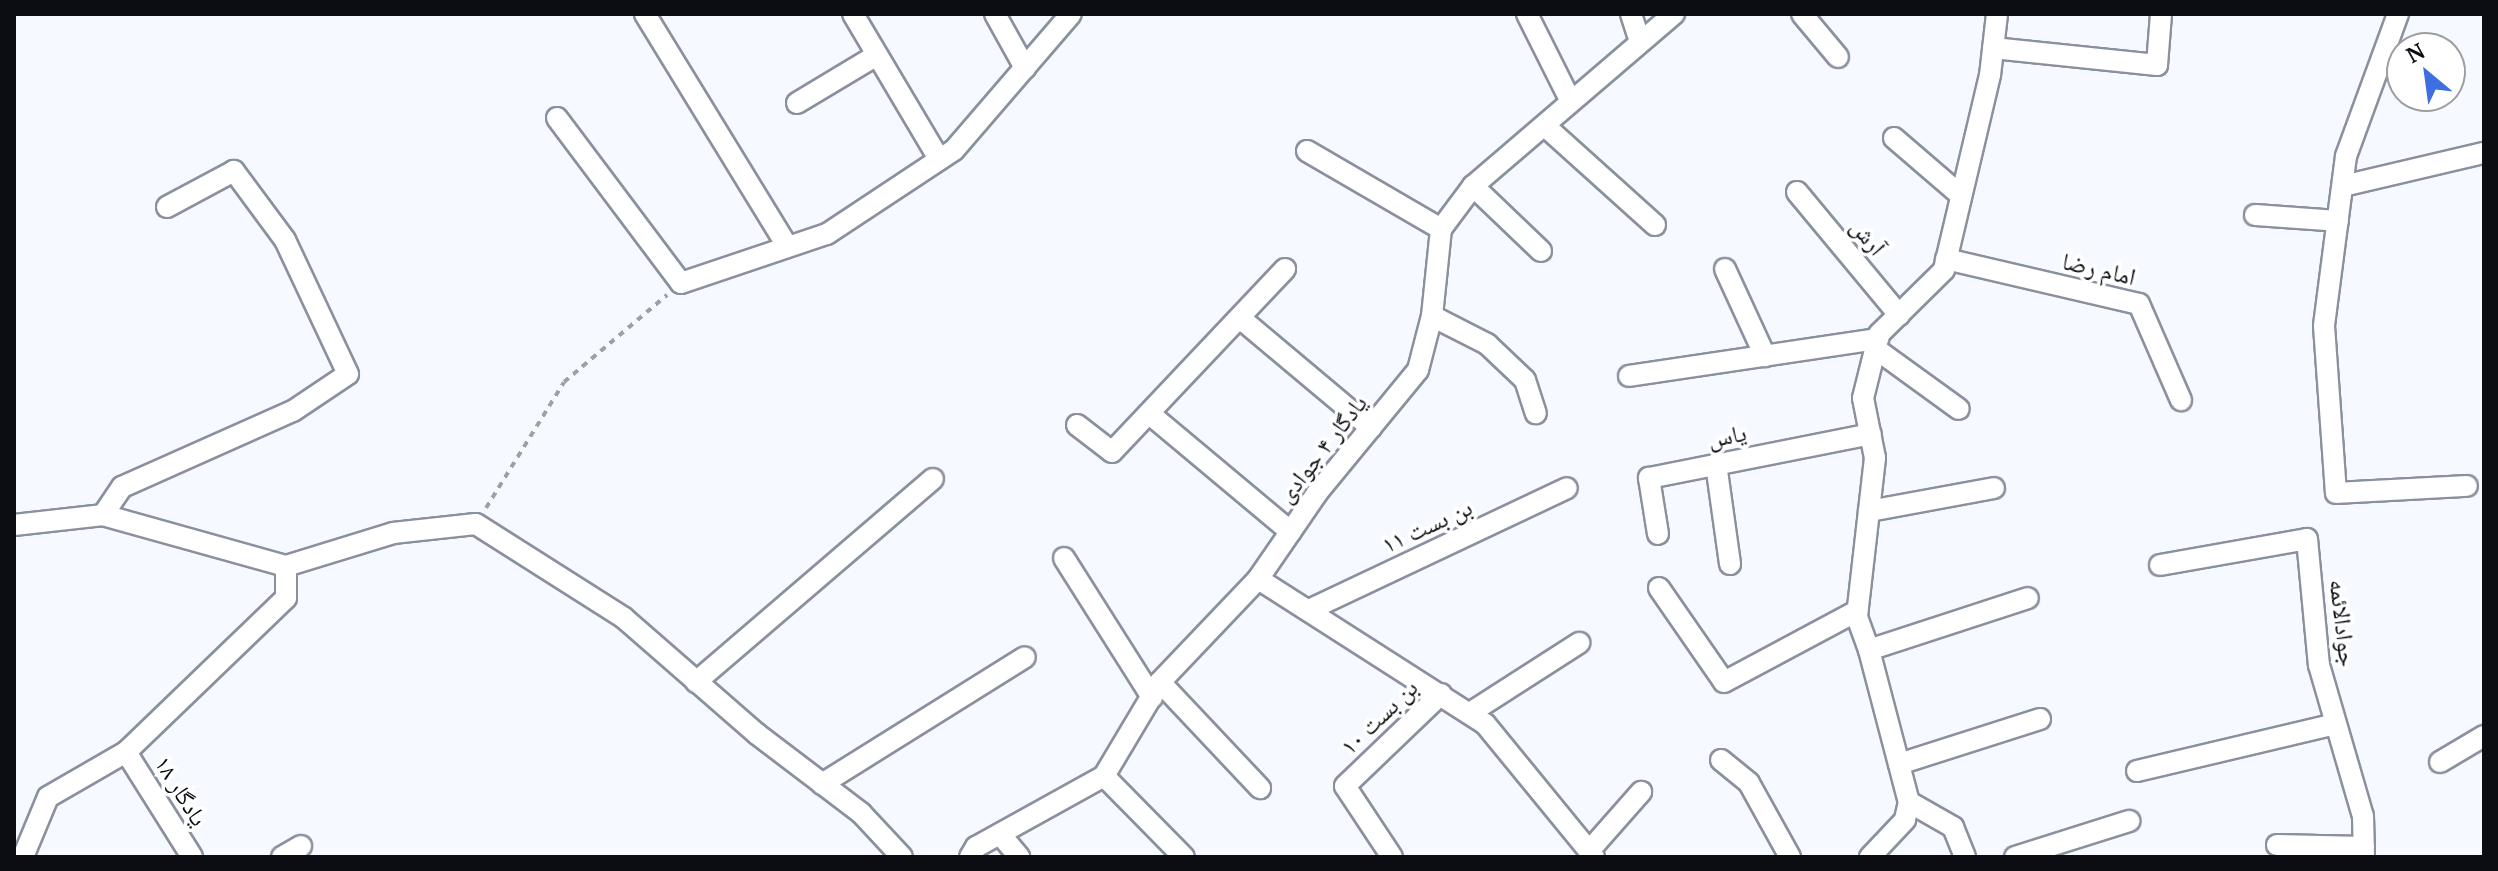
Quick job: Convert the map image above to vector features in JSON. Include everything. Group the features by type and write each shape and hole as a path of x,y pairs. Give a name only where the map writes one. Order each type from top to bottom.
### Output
{"street":[{"path":"645,14 787,246"},
{"path":"853,14 939,159"},
{"path":"995,14 1025,68"},
{"path":"559,122 681,283 827,234 939,159 1071,14"},
{"path":"1527,14 1570,100"},
{"path":"1631,14 1640,41"},
{"path":"1307,151 1441,229 1473,186 1674,14"},
{"path":"1802,14 1838,57"},
{"path":"1870,857 1905,820 1909,802 1857,611 1875,458 1863,398 1877,344 1899,315 1944,270 1958,193 1993,48 1997,14"},
{"path":"1993,48 2157,65 2161,14"},
{"path":"2398,14 2346,156 2324,326 2336,493 2467,486"},
{"path":"797,103 877,55"},
{"path":"1545,126 1655,225"},
{"path":"1894,138 1958,193"},
{"path":"2343,186 2484,153"},
{"path":"103,515 122,487 293,411 348,374 285,240 234,171 167,207"},
{"path":"1473,186 1541,251"},
{"name":"آرش","path":"1797,192 1899,315"},
{"path":"2255,215 2338,221"},
{"name":"یادگار ۴ جوادی","path":"1104,776 1156,690 1258,579 1418,370 1432,316 1441,229"},
{"name":"امام رضا","path":"1946,259 2139,304 2181,400"},
{"path":"1077,425 1112,452 1151,415 1285,269"},
{"path":"1725,269 1765,356"},
{"path":"1432,316 1487,344 1525,380 1536,413"},
{"path":"1240,318 1371,428"},
{"path":"1629,376 1765,356 1877,344 1959,409"},
{"path":"1151,415 1291,532"},
{"name":"یاس","path":"1658,534 1649,478 1871,434"},
{"path":"1716,464 1730,564"},
{"path":"696,682 933,479"},
{"name":"بن بست ۱۱","path":"1309,610 1567,488"},
{"path":"1869,511 1994,488"},
{"path":"14,525 103,515 286,566 393,533 476,524 624,618 696,682 822,784 902,857"},
{"name":"جوادالائمه","path":"2160,565 2307,539 2319,665 2363,816 2364,852"},
{"path":"1064,558 1156,690 1260,788"},
{"path":"23,857 48,797 126,752 286,598 286,566"},
{"path":"1258,579 1470,713 1591,854 1641,792"},
{"path":"1659,588 1724,682 1857,611"},
{"path":"1869,650 2028,598"},
{"path":"1470,713 1579,643"},
{"path":"822,784 1025,657"},
{"name":"بن بست ۱۰","path":"1392,857 1345,786 1441,694"},
{"path":"1899,764 2040,719"},
{"path":"2137,771 2336,724"},
{"path":"2440,762 2484,736"},
{"name":"یادگار ۱۸","path":"126,752 192,857"},
{"path":"1721,760 1749,783 1790,857"},
{"path":"970,857 1000,834 1104,776 1184,857"},
{"path":"1909,802 1953,827 1965,857"},
{"path":"2015,857 2129,821"},
{"path":"1000,834 1019,857"},
{"path":"31,837 44,857"},
{"path":"2277,845 2364,852"},
{"path":"282,857 301,846"}],"path":[{"path":"476,524 564,382 681,283"}]}
